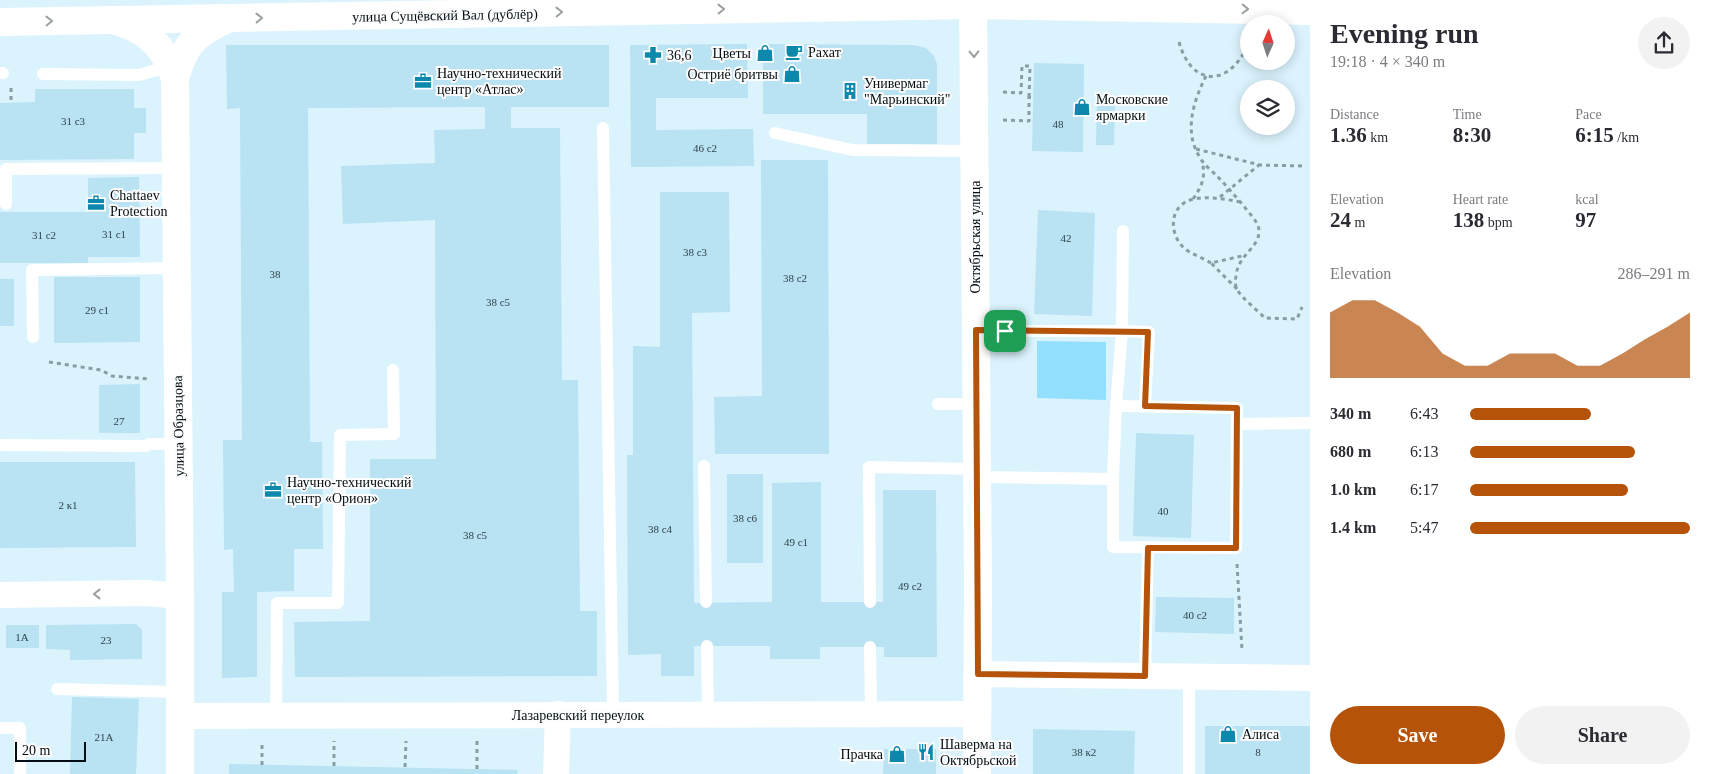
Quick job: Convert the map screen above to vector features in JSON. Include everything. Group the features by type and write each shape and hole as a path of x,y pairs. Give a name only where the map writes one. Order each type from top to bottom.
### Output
{"street":[{"name":"улица Сущёвский Вал (дублёр)","path":"0,22 973,2 1083,3 1310,11"},
{"name":"Октябрьская улица","path":"973,2 977,473 977,774"},
{"name":"улица Образцова","path":"172,72 192,40 208,28 228,18"},
{"name":"улица Образцова","path":"115,20 136,27 155,41 172,72 176,168 180,774"},
{"path":"0,594 146,594 180,596"},
{"path":"978,674 1310,678"},
{"name":"Лазаревский переулок","path":"180,704 276,716 977,714"},
{"path":"556,774 558,714"}],"lane":[{"path":"43,74 139,75 172,72"},
{"path":"603,128 612,715"},
{"path":"774,133 852,150 974,151"},
{"path":"6,204 6,169 176,168"},
{"path":"1116,406 1237,408 1236,548 1113,547 1113,479 1116,406 1122,331 1124,230"},
{"path":"33,337 32,270 176,268"},
{"path":"976,330 1148,332 1145,406"},
{"path":"276,716 276,603 338,603 340,435 394,434 393,370"},
{"path":"938,404 976,404"},
{"path":"1237,424 1310,423"},
{"path":"0,445 146,446 149,444 178,444"},
{"path":"704,466 706,602"},
{"path":"870,602 869,467 1113,479"},
{"path":"1145,676 1148,548"},
{"path":"706,646 708,714"},
{"path":"870,647 871,714"},
{"path":"1189,677 1189,774"},
{"path":"57,689 180,704"},
{"path":"0,728 20,728 20,774"}],"path":[{"path":"1179,42 1183,53 1196,71 1206,76 1216,77 1232,70 1240,59"},
{"path":"1003,92 1021,93 1022,66 1030,66 1031,97 1028,121 1003,120"},
{"path":"5,76 11,102"},
{"path":"1206,76 1196,97 1191,116 1195,148 1202,160 1240,202 1257,224 1259,230 1258,239 1236,267 1235,282 1237,290"},
{"path":"1195,148 1260,165 1306,166"},
{"path":"1192,200 1202,186 1204,176 1202,160"},
{"path":"1219,198 1260,165"},
{"path":"1240,202 1219,198 1192,200 1180,206 1174,218 1173,230 1177,239 1185,249 1211,263 1265,318 1297,319 1302,307"},
{"path":"1211,263 1243,256"},
{"path":"49,362 101,370 112,376 149,378"},
{"path":"1236,548 1242,650"},
{"path":"477,739 477,769"},
{"path":"405,767 406,740"},
{"path":"334,741 334,766"},
{"path":"262,742 262,765"}],"shaded area":[{"path":"1037,341 1106,342 1106,400 1037,398"}],"building":[{"path":"747,44 748,98 656,98 656,130 753,129 754,166 631,167 630,45"},
{"name":"Универмаг \"Марьинский\"","path":"763,44 914,45 926,48 934,56 937,64 937,144 867,144 867,114 763,114"},
{"path":"226,45 609,45 609,107 511,107 511,128 560,128 562,380 578,380 580,611 597,611 597,676 295,677 294,622 370,621 370,459 436,459 435,220 343,224 341,166 435,163 434,130 485,129 485,107 308,108 310,442 322,442 323,549 294,549 294,591 257,592 257,677 222,678 222,592 234,592 233,549 224,550 223,440 242,440 240,108 227,109"},
{"path":"1034,63 1084,64 1083,152 1032,151"},
{"path":"35,89 134,89 134,108 146,108 146,133 134,133 134,159 0,160 0,103 35,102"},
{"path":"1097,98 1115,99 1114,145 1096,145"},
{"path":"761,160 828,160 829,454 715,454 714,397 762,396"},
{"path":"139,177 140,257 88,257 88,263 0,263 0,212 88,212 88,178"},
{"path":"660,192 729,192 730,312 692,313 694,603 772,602 772,483 821,482 821,602 883,602 883,490 936,490 937,657 884,657 884,647 820,647 820,659 770,659 770,646 694,646 694,676 661,676 661,654 628,655 627,455 633,455 633,346 660,347"},
{"path":"1038,210 1095,213 1092,316 1034,314"},
{"path":"54,277 140,277 140,342 54,343"},
{"path":"0,279 14,279 14,326 0,326"},
{"path":"140,384 140,433 99,433 99,385"},
{"path":"1136,433 1194,435 1191,538 1133,536"},
{"path":"0,462 135,462 136,547 0,548"},
{"path":"727,474 763,474 763,563 727,563"},
{"path":"1156,597 1234,598 1234,634 1155,632"},
{"path":"136,624 142,630 142,659 70,660 70,650 46,649 46,625"},
{"path":"6,625 39,625 39,648 6,648"},
{"path":"72,697 139,699 136,774 70,774"},
{"path":"1205,726 1310,726 1310,774 1205,774"},
{"path":"1033,729 1135,731 1134,774 1033,774"},
{"path":"884,749 936,749 936,774 883,774"},
{"path":"229,764 518,770 517,774 229,774"}],"place":[{"name":"Рахат","path":"794,52"},
{"name":"Цветы","path":"765,53"},
{"name":"36,6","path":"653,55"},
{"name":"Остриё бритвы","path":"792,74"},
{"name":"Научно-технический центр «Атлас»","path":"423,81"},
{"name":"Универмаг \"Марьинский\"","path":"850,91"},
{"name":"Московские ярмарки","path":"1082,107"},
{"name":"Chattaev Protection","path":"96,203"},
{"name":"Научно-технический центр «Орион»","path":"273,490"},
{"name":"Алиса","path":"1228,734"},
{"name":"Шаверма на Октябрьской","path":"926,752"},
{"name":"Прачка","path":"897,754"}],"route":[{"path":"976,330 1005,331 1148,332 1145,406 1237,408 1236,548 1148,548 1145,676 978,674 976,330"}]}
